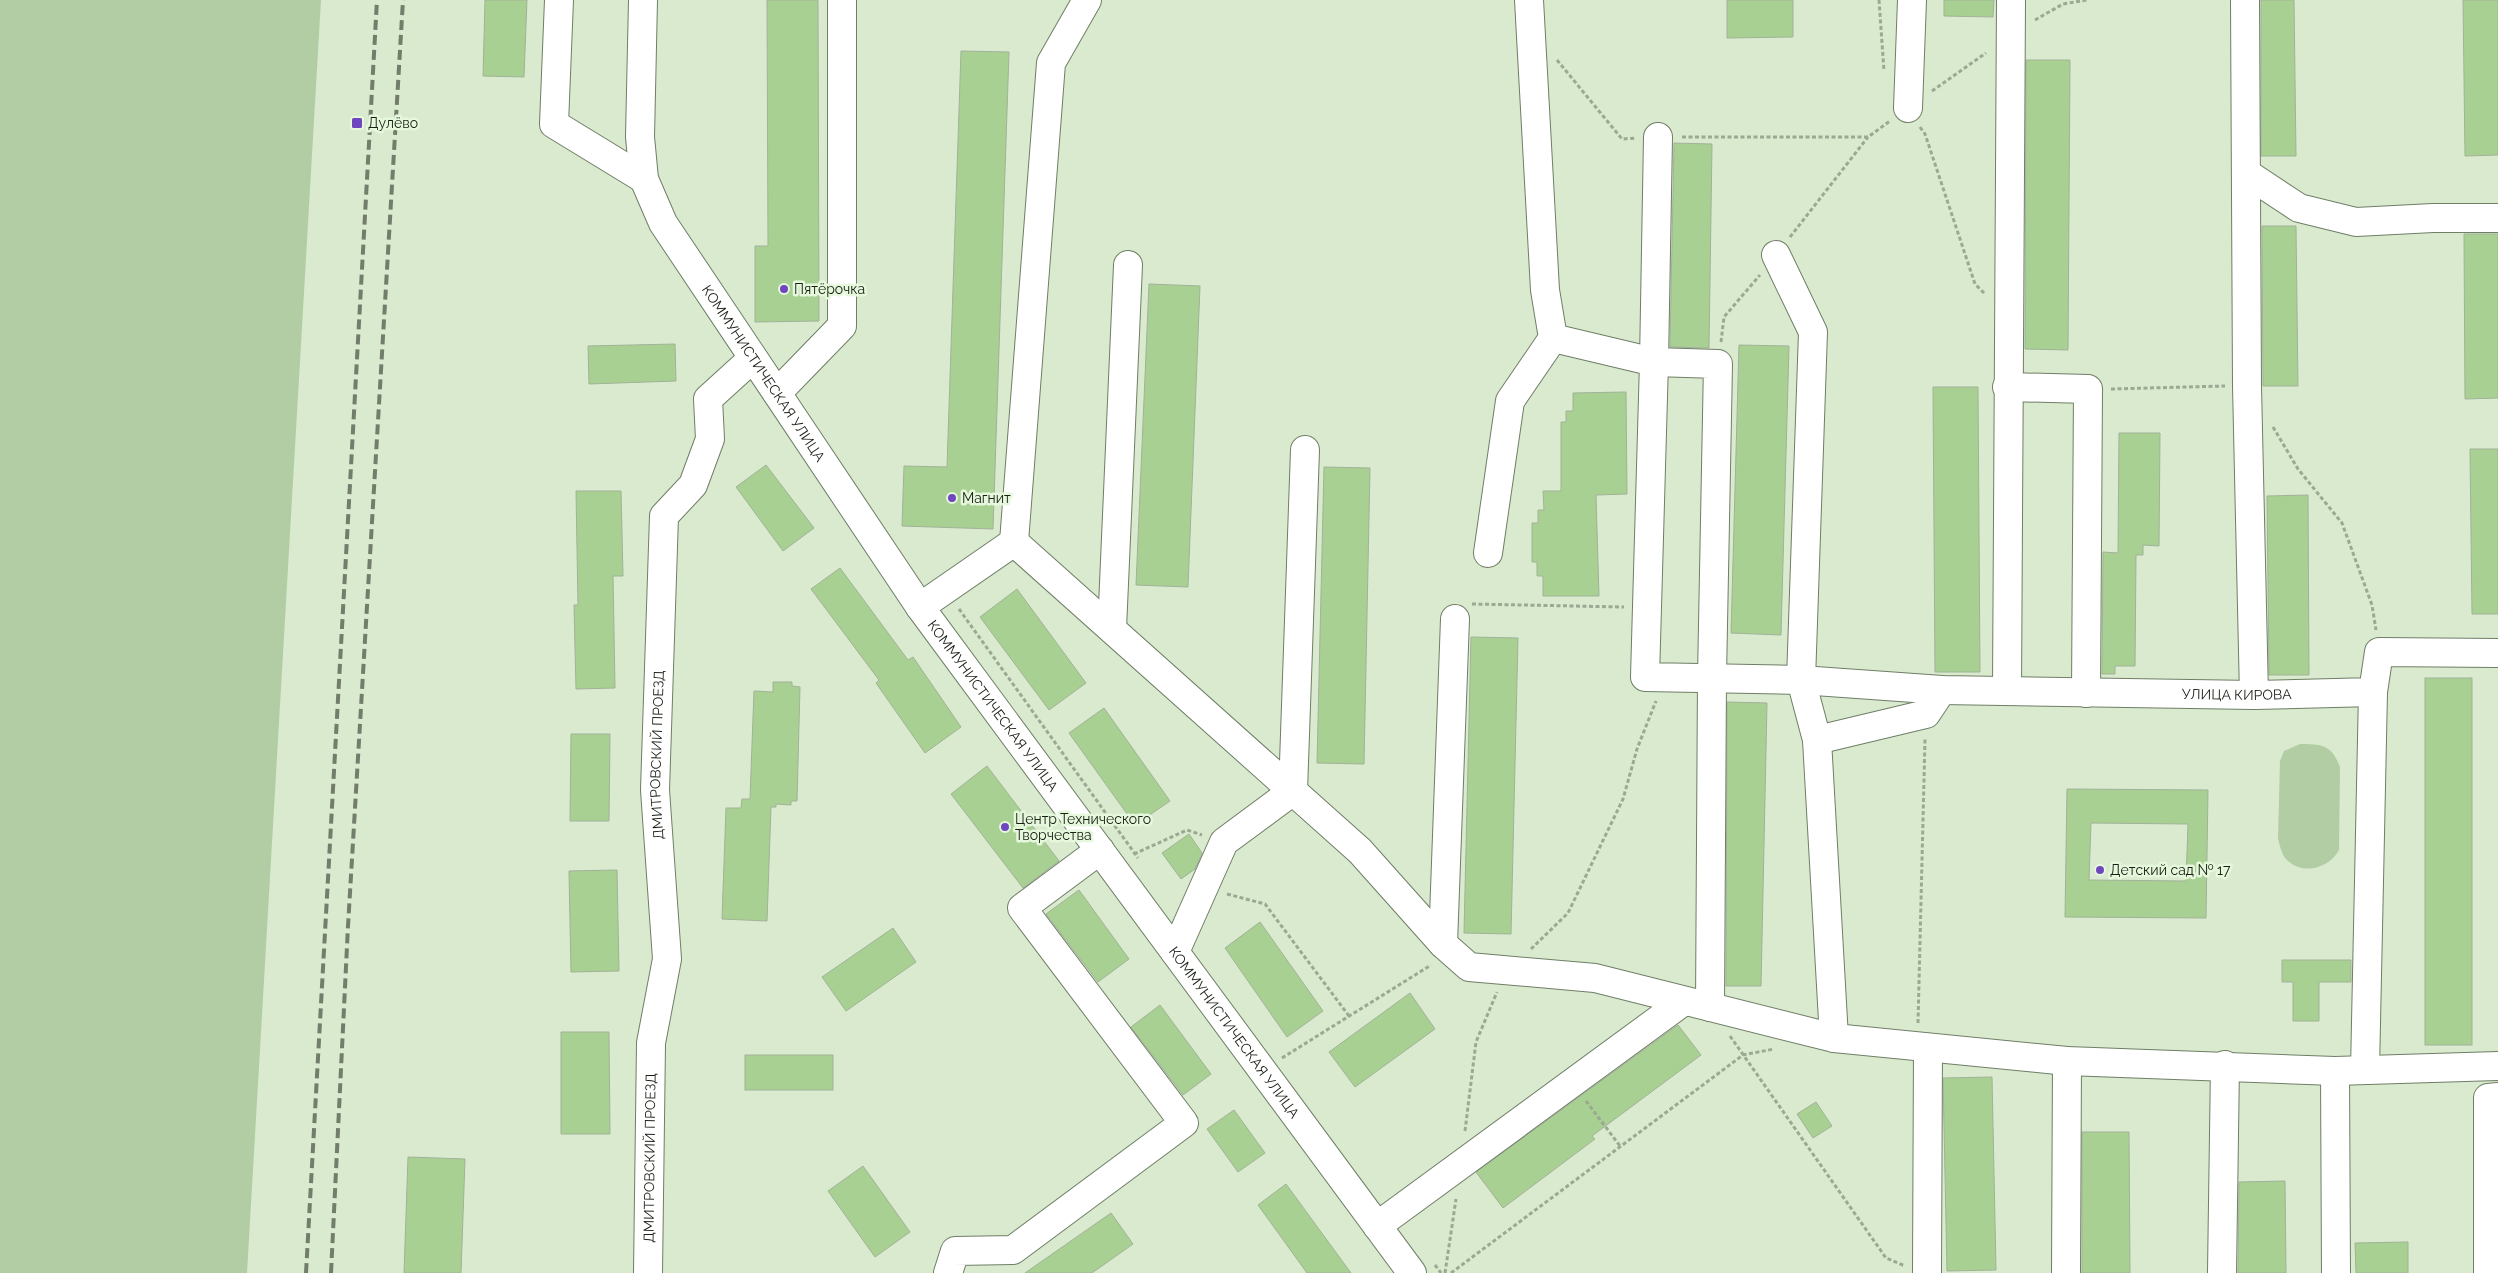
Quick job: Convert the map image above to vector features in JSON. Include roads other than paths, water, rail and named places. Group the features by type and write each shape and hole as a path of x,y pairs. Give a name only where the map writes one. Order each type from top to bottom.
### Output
{"street":[{"path":"559,0 554,124 644,179"},
{"name":"КОММУНИСТИЧЕСКАЯ УЛИЦА","path":"643,0 640,137 644,179 663,223 920,607 1412,1273"},
{"path":"777,393 842,326 842,0"},
{"path":"1014,542 1051,63 1087,0"},
{"path":"1488,553 1510,401 1553,338 1545,290 1529,0"},
{"path":"1908,108 1912,0"},
{"path":"2007,690 2007,387 2011,0"},
{"path":"2246,0 2247,386 2254,695"},
{"path":"1654,362 1658,137"},
{"path":"2246,172 2299,208 2356,222 2433,218 2498,218"},
{"path":"1776,255 1812,332 1801,680 1817,740 1834,1038"},
{"path":"1112,629 1128,265"},
{"path":"1553,338 1654,362 1718,364 1712,677 1697,1004"},
{"name":"ДМИТРОВСКИЙ ПРОЕЗД","path":"648,1273 651,1044 667,959 655,790 664,516 693,485 710,438 708,399 753,358"},
{"name":"УЛИЦА КИРОВА","path":"1654,362 1645,677 1801,680 1942,690 2086,693 2254,695 2373,692"},
{"path":"2007,387 2088,389 2086,693"},
{"path":"1293,791 1305,450"},
{"path":"920,607 1014,542"},
{"path":"1014,542 1360,850 1448,948 1469,967 1596,978 1834,1038 1923,1040 2067,1061 2225,1065 2335,1071 2498,1066"},
{"path":"1448,948 1455,619"},
{"path":"2365,1070 2373,692 2379,652 2498,653"},
{"path":"1817,740 1926,714 1942,690"},
{"path":"1175,952 1224,842 1293,791"},
{"path":"948,1273 955,1251 1013,1250 1184,1123 1022,908 1105,858"},
{"path":"1377,1226 1572,1083 1697,1004"},
{"path":"1920,1271 1923,1040"},
{"path":"2066,1273 2067,1061"},
{"path":"2222,1273 2225,1065"},
{"path":"2335,1071 2336,1273"},
{"path":"2488,1273 2488,1098 2498,1097"}],"railway":[{"path":"306,1273 377,0"},
{"path":"331,1273 348,926 403,0"}],"place":[{"name":"Дулёво","path":"357,123"},
{"name":"Пятёрочка","path":"784,289"},
{"name":"Магнит","path":"952,498"},
{"name":"Центр Технического Творчества","path":"1005,827"},
{"name":"Детский сад № 17","path":"2100,870"}]}
